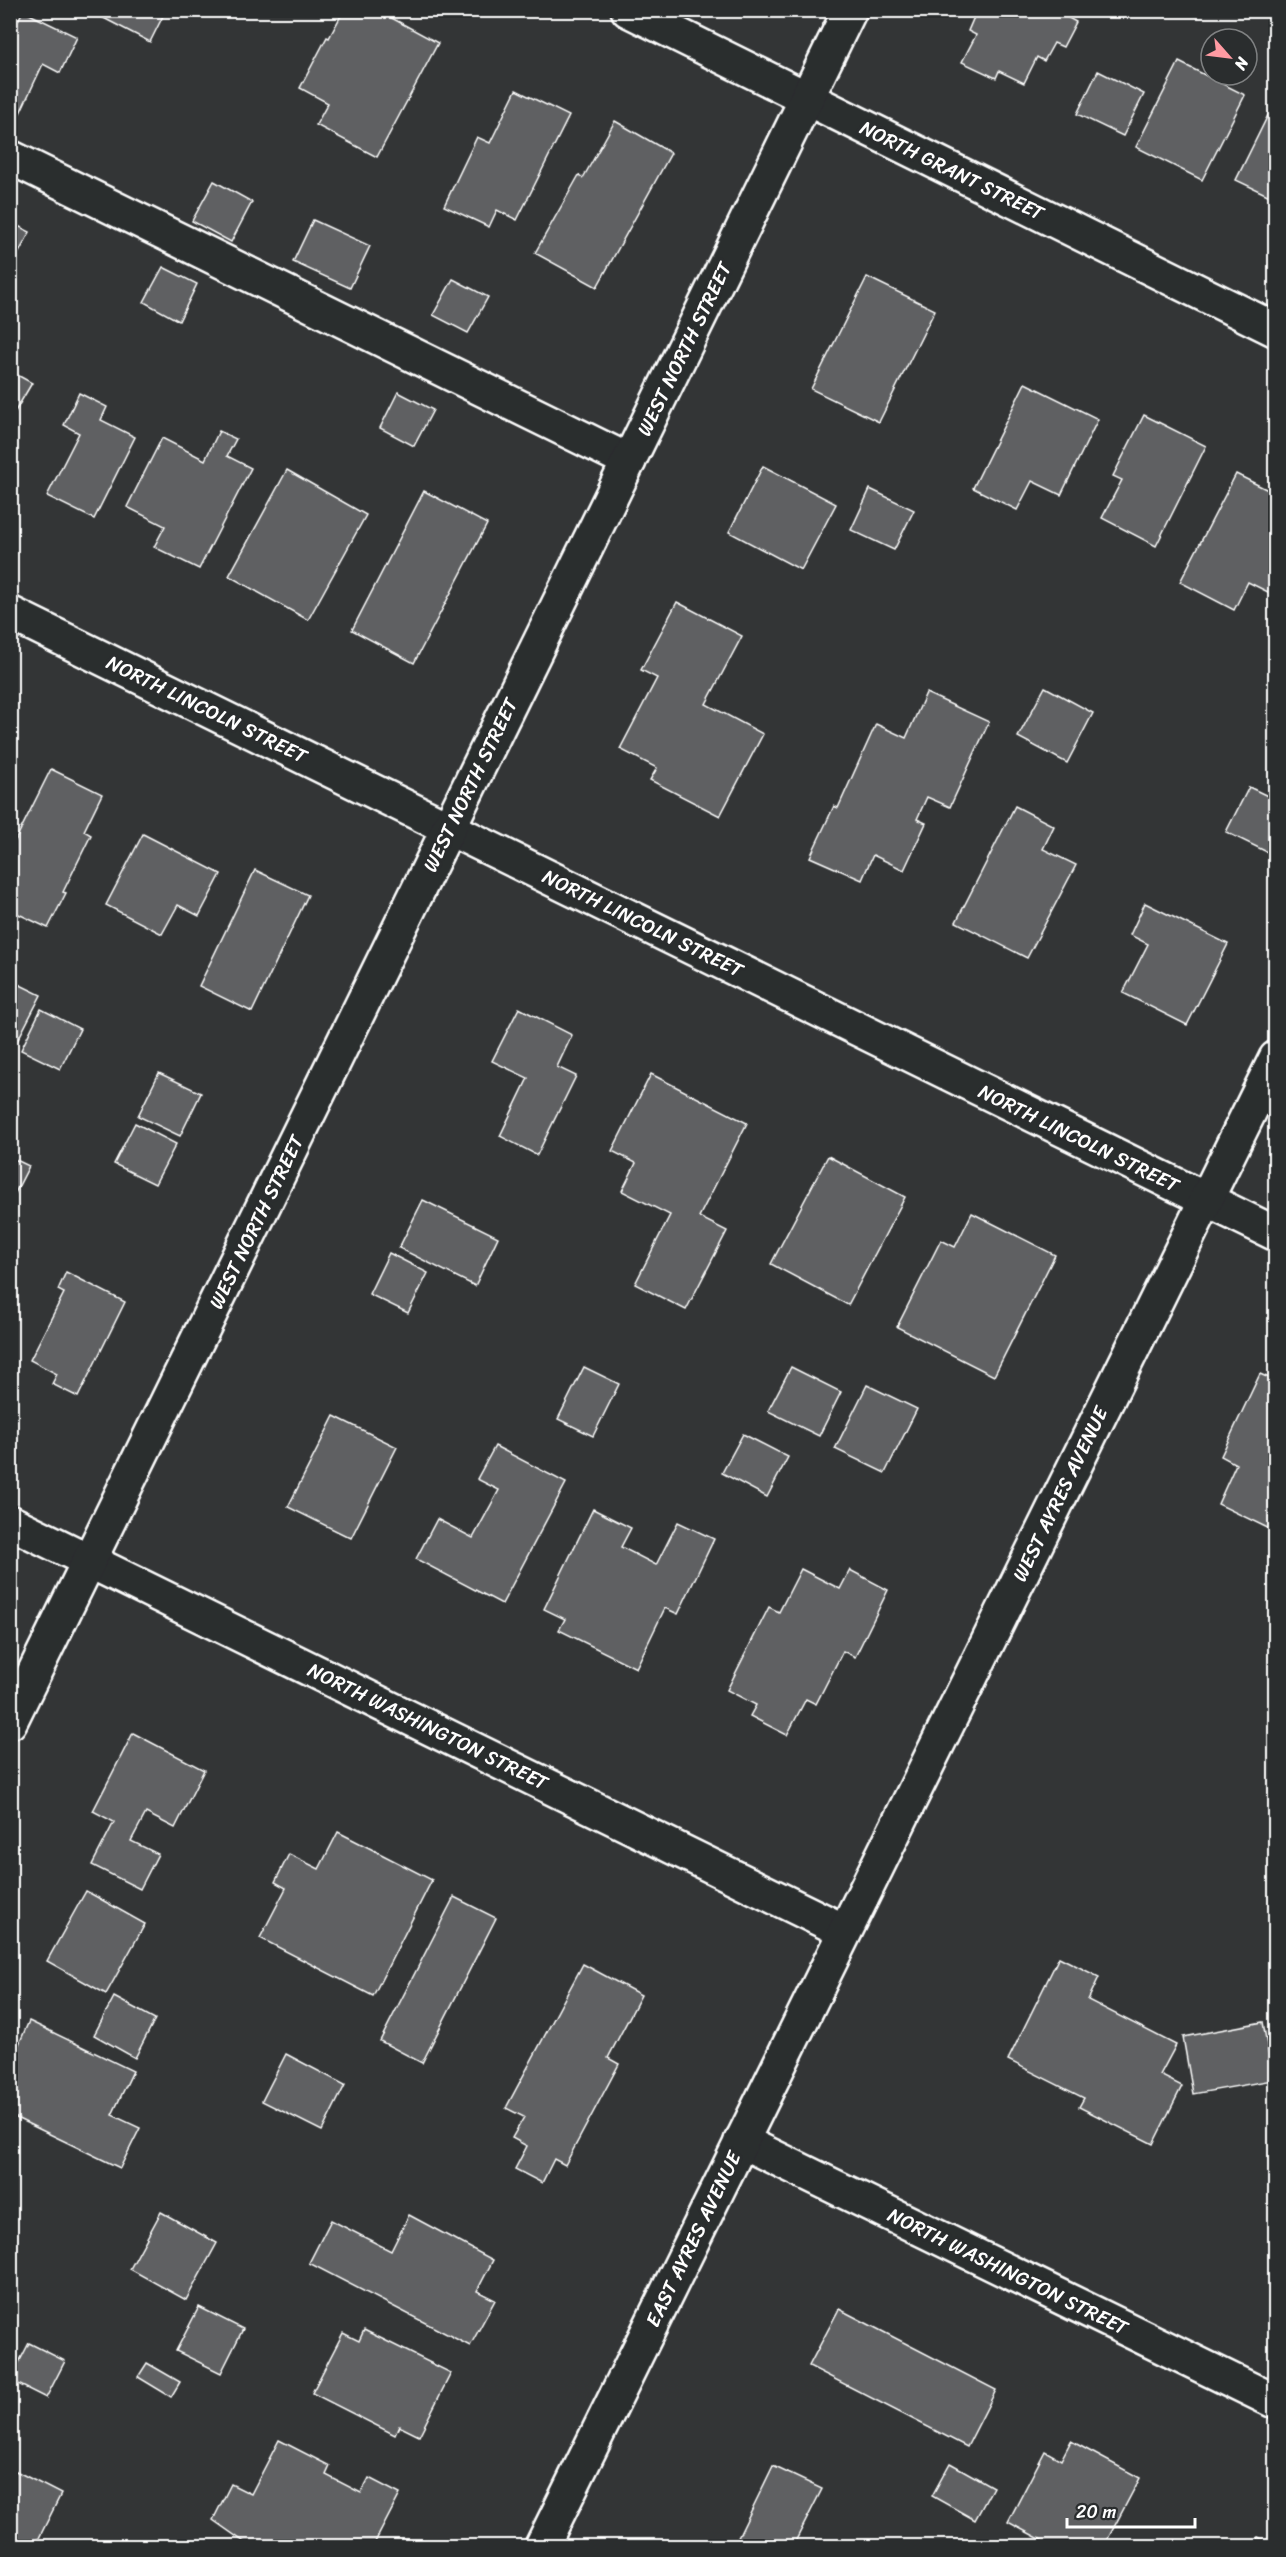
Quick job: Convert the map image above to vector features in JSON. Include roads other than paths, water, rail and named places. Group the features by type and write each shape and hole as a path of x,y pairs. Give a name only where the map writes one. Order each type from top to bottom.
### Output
{"street":[{"name":"NORTH GRANT STREET","path":"628,10 1275,330"},
{"name":"WEST NORTH STREET","path":"10,1722 850,10"},
{"path":"10,157 629,461"},
{"name":"NORTH LINCOLN STREET","path":"10,613 1275,1234"},
{"name":"WEST AYRES AVENUE","path":"844,1931 1275,1058"},
{"name":"NORTH WASHINGTON STREET","path":"10,1522 844,1931"},
{"name":"EAST AYRES AVENUE","path":"542,2547 844,1931"},
{"name":"NORTH WASHINGTON STREET","path":"741,2140 1275,2402"}]}
